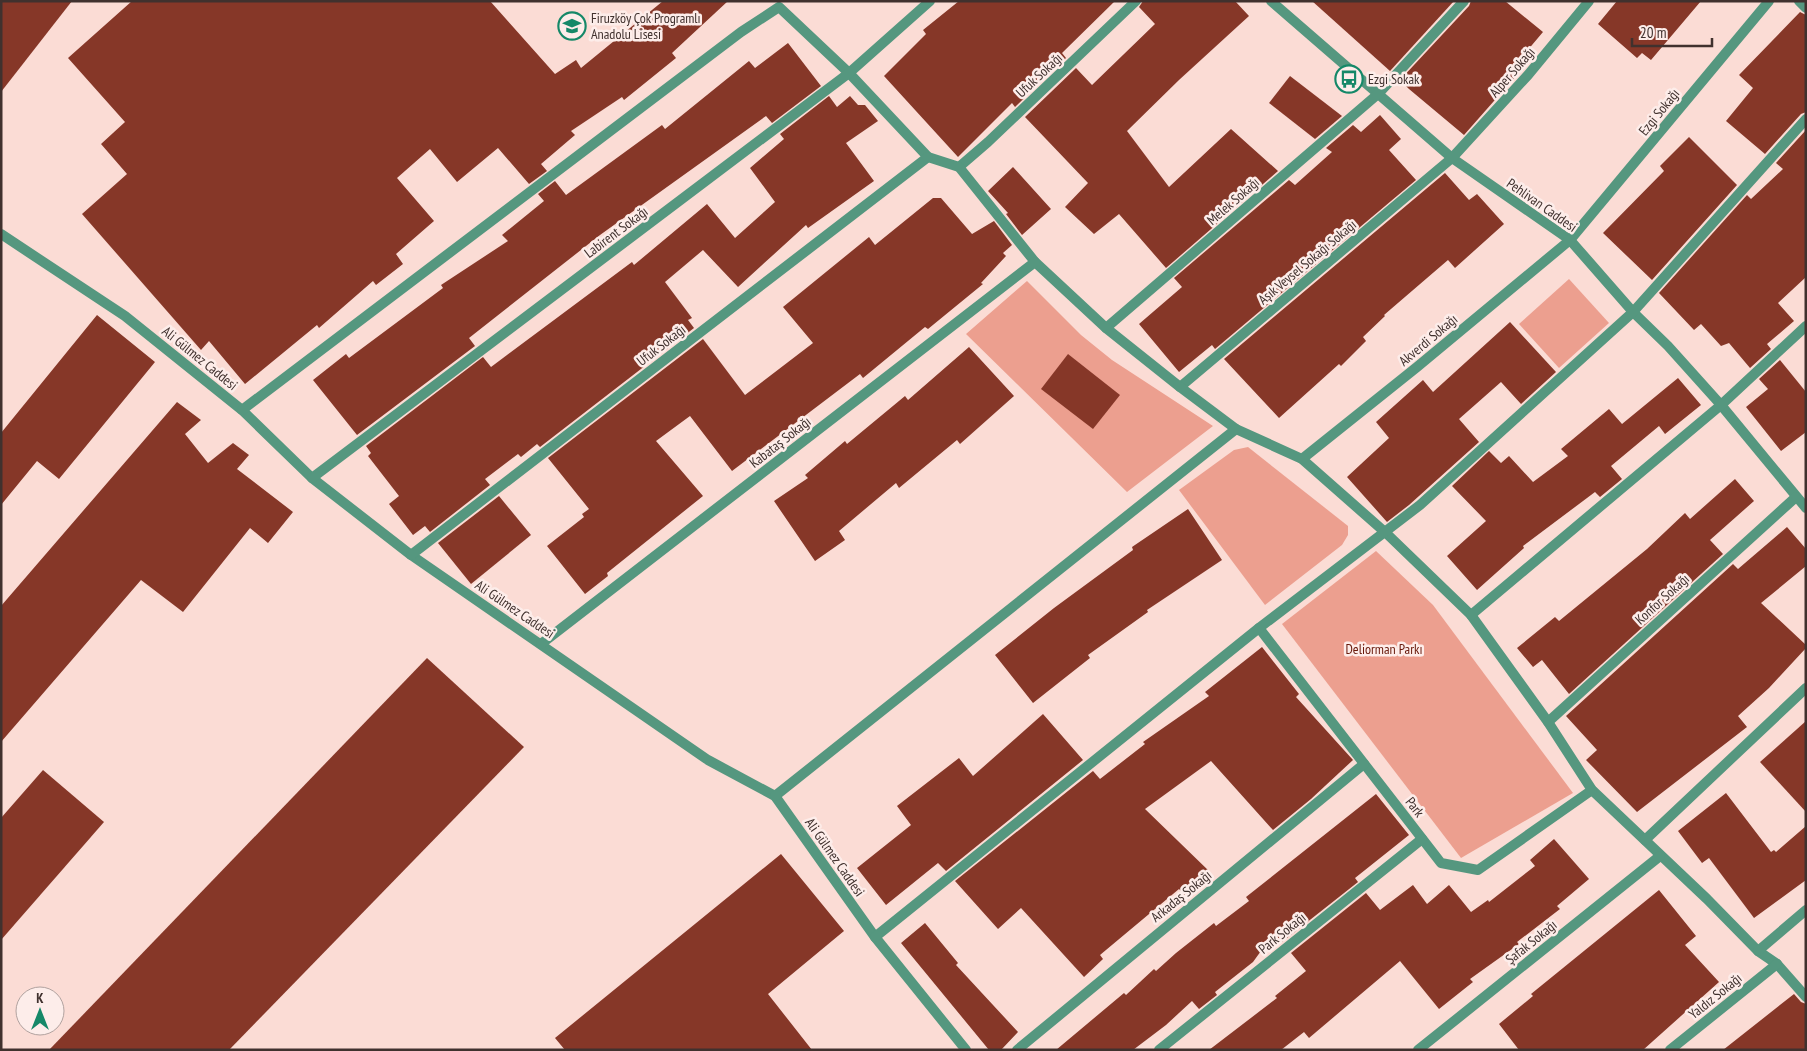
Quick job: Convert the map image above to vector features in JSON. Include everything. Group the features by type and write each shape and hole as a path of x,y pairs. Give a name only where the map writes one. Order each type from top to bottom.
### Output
{"street":[{"name":"Labirent Sokağı","path":"312,478 849,73 930,1"},
{"name":"Ufuk Sokağı","path":"959,167 996,135 1136,1"},
{"name":"Pehlivan Caddesi","path":"1271,1 1452,158 1570,240 1632,312 1668,346 1720,405 1806,508"},
{"name":"Melek Sokağı","path":"1106,328 1378,94 1464,1"},
{"name":"Alper Sokağı","path":"1452,158 1528,75 1589,1"},
{"name":"Ezgi Sokağı","path":"1570,240 1769,1"},
{"path":"1799,1 1806,8"},
{"path":"242,410 741,32 779,7 849,73 928,156 959,167 1035,262 1106,328 1236,429 1302,459 1386,533 1471,615 1548,722 1592,790 1707,899 1758,951 1777,964 1806,996"},
{"path":"875,937 1259,628 1386,533 1420,505 1632,312 1806,119"},
{"name":"Ufuk Sokağı","path":"411,554 928,156"},
{"name":"Aşık Veysel Sokağı Sokağı","path":"1180,387 1452,158"},
{"name":"Ali Gülmez Caddesi","path":"1,234 125,316 242,410 312,478 411,554 708,760 775,796 875,937 966,1050"},
{"name":"Akverdi Sokağı","path":"1302,459 1417,367 1570,240"},
{"name":"Kabataş Sokağı","path":"542,644 1035,262"},
{"path":"1471,615 1720,405 1806,326"},
{"path":"775,796 1236,429"},
{"name":"Konfor Sokağı","path":"1548,722 1796,497"},
{"name":"Park","path":"1259,628 1441,863 1478,870 1592,790"},
{"path":"1645,840 1806,688"},
{"name":"Arkadaş Sokağı","path":"1016,1050 1364,764"},
{"name":"Park Sokağı","path":"1159,1050 1422,839"},
{"name":"Şafak Sokağı","path":"1418,1050 1660,856"},
{"path":"1758,951 1806,910"},
{"name":"Yaldız Sokağı","path":"1670,1050 1777,964"}],"green space":[{"path":"1569,279 1609,323 1559,368 1519,324"},
{"path":"1027,281 1081,335 1112,360 1213,426 1127,492 966,334"},
{"path":"1248,447 1348,526 1348,535 1342,545 1265,605 1179,490 1234,450"},
{"name":"Deliorman Parkı","path":"1376,551 1433,605 1573,793 1461,858 1282,624"}],"building":[{"path":"1,1 72,1 1,92"},
{"path":"132,1 490,1 555,74 576,60 581,68 663,1 728,1 672,53 676,58 624,100 622,97 571,131 575,135 541,164 547,171 529,184 498,148 457,182 430,149 397,178 434,221 396,254 403,264 376,285 373,281 319,328 317,325 245,384 209,341 201,350 82,214 127,174 101,144 125,122 68,58"},
{"path":"959,1 1115,1 1062,53 1066,58 1015,107 1012,103 958,157 884,76 926,34 923,30"},
{"path":"1143,1 1235,1 1249,16 1127,131 1169,187 1231,129 1278,171 1166,268 1119,214 1094,234 1065,207 1088,183 1025,117 1076,68 1092,85 1155,24 1139,7"},
{"path":"1312,1 1454,1 1390,71"},
{"path":"1471,1 1505,1 1543,32 1516,64 1516,76 1464,135 1400,80 1469,6"},
{"path":"1617,1 1701,1 1651,60 1642,53 1637,58 1598,24"},
{"path":"1800,12 1806,15 1806,112 1801,114 1765,154 1726,121 1753,88 1739,75"},
{"path":"788,43 821,86 772,123 766,116 600,235 469,338 475,346 357,435 313,380 346,354 349,358 443,288 441,285 508,241 502,235 544,201 538,194 555,181 566,195 662,125 665,129 749,61 755,68"},
{"path":"1290,76 1342,116 1315,139 1269,103"},
{"path":"829,96 837,107 850,96 858,105 865,105 878,121 846,143 874,181 808,228 806,225 738,287 703,250 665,282 692,318 688,320 694,328 540,447 537,444 521,457 518,454 485,479 490,485 430,532 425,526 413,535 389,504 399,496 368,456 371,453 366,446 483,357 491,367 632,262 634,265 707,204 735,238 775,202 750,168 784,139 780,134"},
{"path":"1380,115 1401,139 1389,150 1416,180 1215,349 1212,345 1179,372 1139,324 1182,287 1174,278 1289,180 1295,185 1332,152 1326,148 1353,125 1361,132"},
{"path":"1806,130 1806,277 1778,303 1794,321 1767,344 1771,349 1750,368 1729,343 1721,346 1701,324 1694,330 1659,293 1747,195 1751,199 1783,169 1776,163"},
{"path":"1689,137 1737,185 1652,280 1603,233 1664,171 1660,166"},
{"path":"1013,167 1051,209 1022,235 1006,214 1008,213 988,191"},
{"path":"1445,173 1469,200 1477,194 1504,224 1455,268 1448,260 1384,315 1363,337 1366,341 1341,366 1339,364 1279,418 1224,359"},
{"path":"933,198 941,198 972,234 994,221 1012,245 1003,253 1006,256 981,283 983,284 928,329 925,327 863,378 860,374 732,471 690,416 656,441 703,496 607,573 608,576 585,594 547,546 584,517 582,514 589,509 548,458 703,339 745,395 813,343 783,307 869,237 875,245"},
{"path":"97,315 155,362 59,479 37,461 1,505 1,433"},
{"path":"1510,322 1556,372 1521,404 1501,382 1459,419 1479,442 1409,505 1387,522 1347,477 1389,438 1376,422 1423,380 1433,392"},
{"path":"969,347 1014,396 960,444 957,440 899,488 896,483 839,531 845,540 815,561 774,501 808,478 805,475 845,441 847,444 905,396 908,400"},
{"path":"1068,354 1120,395 1093,429 1041,389"},
{"path":"1780,360 1806,392 1806,432 1781,451 1746,407 1768,389 1759,379"},
{"path":"1678,378 1701,405 1665,434 1659,426 1611,466 1622,479 1600,497 1595,492 1523,546 1524,548 1477,590 1447,556 1486,521 1452,486 1489,451 1501,463 1509,456 1533,482 1568,456 1561,449 1609,409 1622,424"},
{"path":"177,402 201,420 185,434 208,463 233,443 249,455 237,469 293,512 268,543 250,528 183,612 141,580 1,742 1,606"},
{"path":"1735,479 1754,501 1710,540 1723,554 1569,694 1542,660 1533,667 1517,648 1555,617 1559,621 1647,549 1685,513 1690,519"},
{"path":"499,496 531,535 471,584 438,543"},
{"path":"1188,509 1222,560 1147,610 1148,612 1088,655 1090,658 1033,703 995,655 1054,608 1133,550 1132,547"},
{"path":"1787,527 1806,549 1806,566 1761,603 1806,645 1806,648 1769,688 1738,716 1747,727 1637,812 1586,760 1597,750 1566,716 1733,564 1738,569"},
{"path":"1262,647 1299,694 1296,697 1353,760 1311,799 1273,830 1211,761 1145,809 1210,872 1185,895 1179,889 1100,955 1103,959 1084,977 1021,908 998,929 955,881 1093,771 1100,779 1145,744 1143,742 1209,696 1205,692"},
{"path":"427,658 524,747 229,1050 49,1050 62,1036 65,1036 65,1033"},
{"path":"1043,714 1083,760 946,871 938,863 886,905 857,868 911,825 897,806 959,758 973,776"},
{"path":"1806,721 1806,812 1760,762"},
{"path":"43,770 104,822 1,940 1,818"},
{"path":"1726,793 1771,852 1774,850 1776,852 1806,826 1806,880 1754,918 1709,858 1702,863 1678,831"},
{"path":"1376,794 1409,835 1355,878 1358,882 1282,942 1274,933 1253,962 1215,992 1217,995 1199,1009 1192,1001 1166,1025 1133,1050 1056,1050 1124,993 1126,995 1154,969 1156,971 1214,923 1216,926 1249,901 1246,897"},
{"path":"1554,839 1589,879 1557,906 1560,909 1517,942 1519,944 1470,979 1473,982 1439,1009 1400,961 1309,1038 1304,1032 1281,1050 1209,1050 1277,998 1275,996 1306,971 1291,953 1366,893 1380,910 1413,885 1427,904 1449,885 1471,912 1488,900 1489,902 1535,866 1530,860"},
{"path":"781,854 844,931 768,994 812,1050 565,1050 555,1038"},
{"path":"1659,890 1696,936 1685,945 1719,982 1643,1050 1519,1050 1499,1024 1533,996 1531,994"},
{"path":"925,923 958,963 956,965 1018,1032 1001,1050 989,1050 901,943"},
{"path":"1794,994 1801,1002 1806,1004 1806,1050 1723,1050"}],"place":[{"name":"Firuzköy Çok Programlı Anadolu Lisesi","path":"572,26"},
{"name":"Ezgi Sokak","path":"1349,79"}]}
